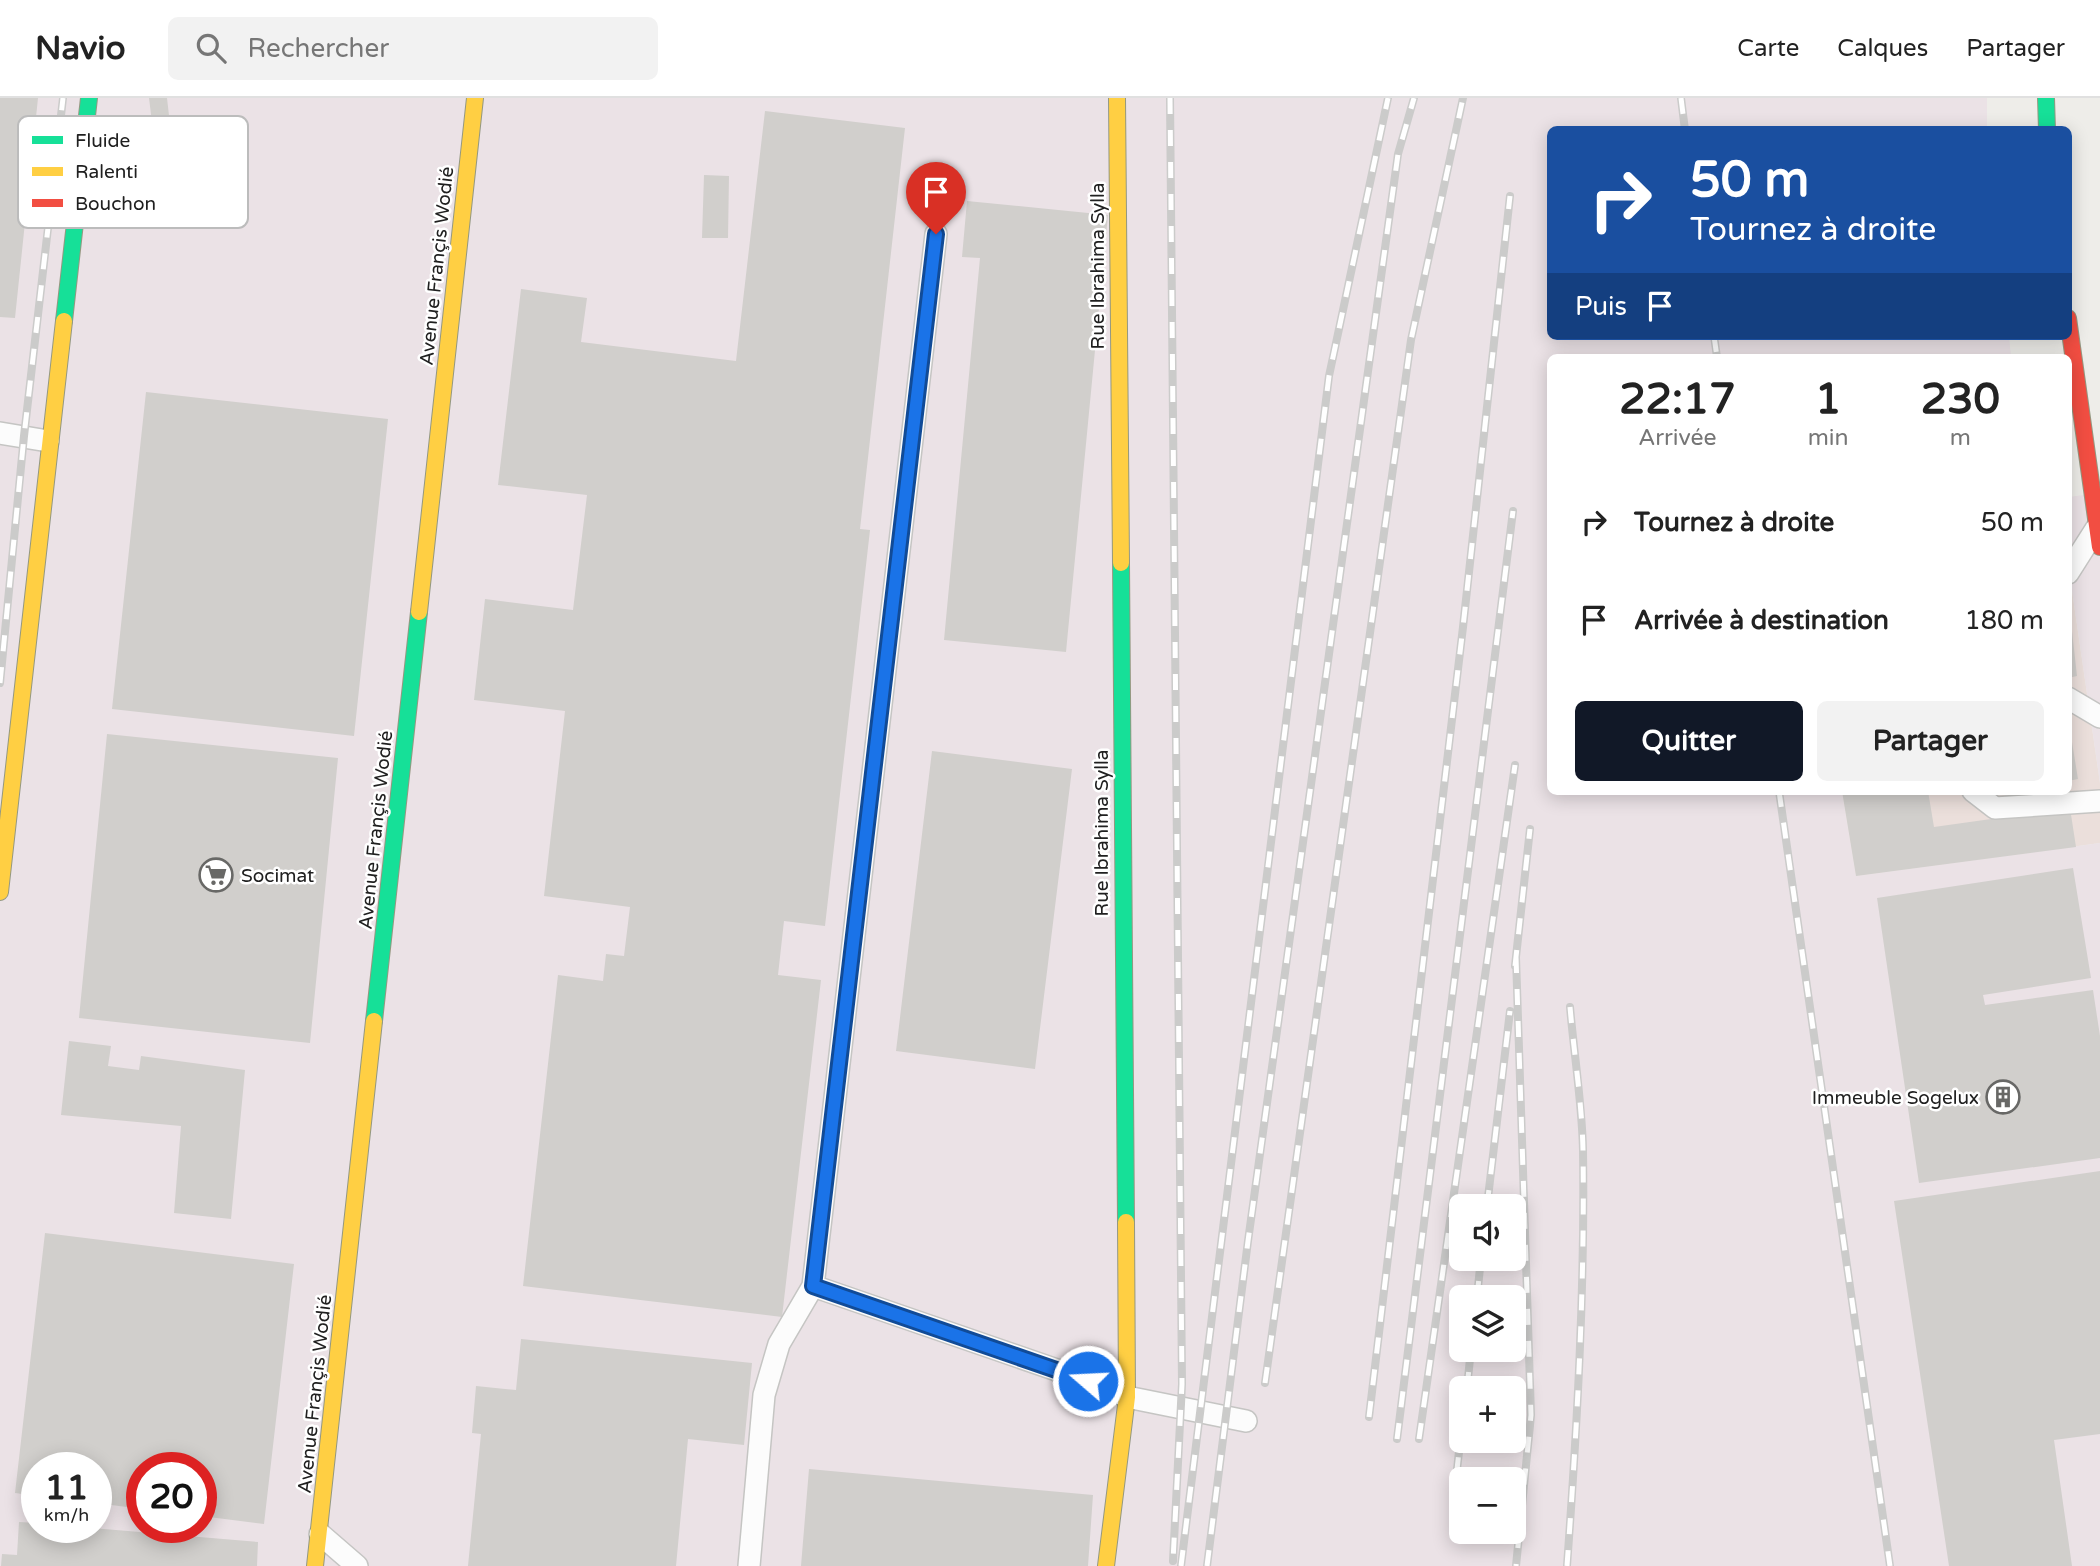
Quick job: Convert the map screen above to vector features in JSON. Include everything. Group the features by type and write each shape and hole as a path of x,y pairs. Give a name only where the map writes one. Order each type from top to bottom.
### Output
{"street":[{"path":"87,116 89,98"},
{"name":"Avenue Françis Wodié","path":"315,1566 475,98"},
{"name":"Rue Ibrahima Sylla","path":"1105,1566 1127,1397 1116,98"},
{"path":"2046,98 2047,126"},
{"path":"0,892 73,228"},
{"path":"2071,340 2098,537"}],"lane":[{"path":"749,1566 764,1395 779,1344 813,1286 936,234"},
{"path":"0,433 48,441"},
{"path":"2072,568 2098,537"},
{"path":"2072,700 2100,717"},
{"path":"1978,795 1995,807 2100,801"},
{"path":"813,1286 1106,1387 1127,1397 1246,1421"},
{"path":"320,1534 357,1566"}],"shaded area":[{"path":"0,98 1987,98 1987,126 1547,126 1547,340 2009,340 2011,354 1547,354 1547,795 1843,795 1856,876 2100,843 2100,1566 0,1566"},
{"path":"2100,493 2100,783 2072,591 2072,496"},
{"path":"2072,591 2100,783 2100,843 1856,876 1843,795 2072,795"}],"building":[{"path":"0,98 38,98 36,116 18,116 18,228 24,228 15,318 0,317"},
{"path":"149,98 167,98 169,116 151,116"},
{"path":"765,111 905,128 860,529 870,530 825,926 784,921 778,975 821,980 782,1317 523,1286 558,975 603,981 606,954 624,956 630,907 544,896 565,711 474,700 485,599 573,610 587,495 498,485 521,289 587,298 581,342 736,361"},
{"path":"704,175 729,176 728,238 702,238"},
{"path":"967,201 1108,215 1066,652 944,640 980,258 962,257"},
{"path":"146,392 388,419 354,736 112,709"},
{"path":"2072,631 2077,676 2072,677"},
{"path":"107,734 338,758 310,1043 79,1018"},
{"path":"2072,742 2078,779 2072,780"},
{"path":"932,751 1072,769 1035,1069 896,1051"},
{"path":"1843,795 1929,795 1934,827 2070,808 2076,847 1856,876"},
{"path":"2073,868 2091,978 1983,995 1985,1005 2093,990 2100,1036 2100,1158 1919,1183 1877,898"},
{"path":"69,1041 111,1046 108,1066 139,1070 141,1056 245,1070 231,1219 174,1213 181,1126 61,1115"},
{"path":"2100,1171 2100,1434 2054,1440 2072,1566 1949,1566 1894,1201"},
{"path":"45,1233 294,1264 264,1524 217,1518 217,1452 126,1452 126,1507 112,1505 112,1452 21,1452 21,1494 15,1493"},
{"path":"521,1339 752,1363 744,1445 688,1439 676,1566 468,1566 481,1434 472,1433 476,1386 516,1390"},
{"path":"809,1469 1093,1495 1088,1566 801,1566"},
{"path":"19,1522 21,1543 112,1543 112,1530 126,1531 126,1543 217,1543 217,1539 258,1542 257,1566 1,1566 2,1554 17,1555"}],"railway":[{"path":"61,116 63,98"},
{"path":"1170,98 1182,1384 1173,1561"},
{"path":"1181,1566 1329,376 1388,98"},
{"path":"1207,1566 1248,1241 1398,154 1414,98"},
{"path":"1265,1383 1411,340 1463,98"},
{"path":"1681,98 1684,126"},
{"path":"1369,1417 1463,627 1510,196"},
{"path":"0,683 48,228"},
{"path":"1715,340 1717,354"},
{"path":"1397,1439 1513,511"},
{"path":"1419,1439 1515,765"},
{"path":"1780,795 1890,1566"},
{"path":"1515,966 1530,829"},
{"path":"1516,957 1531,1415 1516,1566"},
{"path":"1567,1566 1580,1358 1583,1254 1583,1150 1570,1007"},
{"path":"1488,1194 1510,1011"},
{"path":"1478,1285 1480,1271"},
{"path":"1468,1376 1470,1362"},
{"path":"1457,1467 1459,1453"}],"traffic: fast":[{"path":"87,116 89,98"},
{"path":"2046,98 2047,126"},
{"path":"64,321 74,228"},
{"path":"1121,563 1126,1222"},
{"path":"374,1021 419,612"}],"traffic: slow":[{"path":"419,612 475,98"},
{"path":"1117,98 1121,563"},
{"path":"0,892 64,321"},
{"path":"315,1566 374,1021"},
{"path":"1106,1566 1127,1397 1126,1222"}],"traffic: jam":[{"path":"2071,340 2100,547"}],"place":[{"name":"Socimat","path":"216,875"},
{"name":"Immeuble Sogelux","path":"2003,1097"}],"route":[{"path":"936,234 813,1286 1088,1381"}]}
